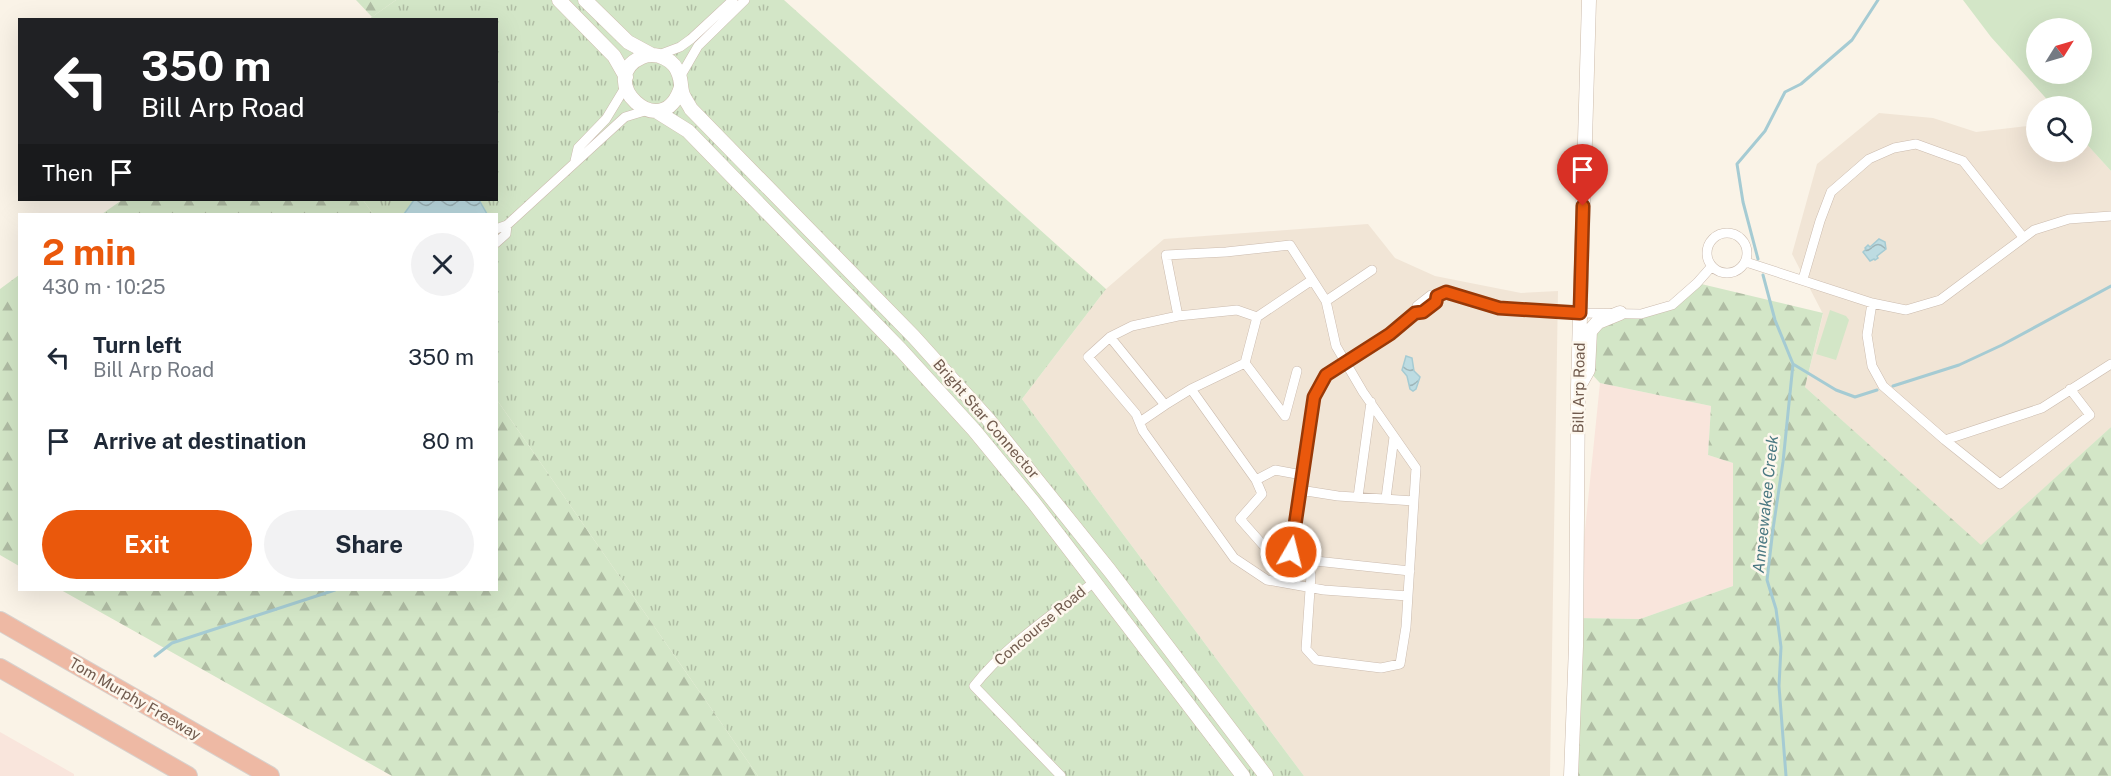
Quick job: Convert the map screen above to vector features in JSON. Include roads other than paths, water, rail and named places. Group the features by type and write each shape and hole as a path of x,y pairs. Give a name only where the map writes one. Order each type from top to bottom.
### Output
{"highway":[{"name":"Tom Murphy Freeway","path":"0,621 270,776"},
{"path":"0,668 188,776"}],"street":[{"path":"559,0 614,56 633,102 652,110"},
{"path":"585,0 628,42 670,61 677,68 680,82"},
{"path":"575,161 578,148 614,108 635,62 643,57 680,47 732,0"},
{"path":"498,228 507,225 625,117 672,103 678,96 680,82 698,46 745,0"},
{"name":"Bill Arp Road","path":"1571,776 1576,646 1578,387 1589,0"},
{"name":"Bright Star Connector","path":"680,82 684,97 700,118 914,337 988,418 1110,571 1266,776"},
{"name":"Bright Star Connector","path":"652,110 687,131 937,388 1034,503 1243,776"},
{"path":"1803,279 1831,192 1869,159 1894,148 1916,144 1963,161 2024,237"},
{"path":"1746,262 1872,303 1906,310 1940,300 2034,230 2069,219 2111,216"},
{"path":"498,241 506,234 507,225"},
{"path":"1728,232 1737,235 1748,254 1746,262 1732,272 1723,272 1712,266 1708,262 1706,250 1712,239 1719,233 1728,232"},
{"path":"1178,316 1166,255 1226,252 1290,245 1326,301 1336,346 1416,468 1408,596 1400,664 1381,668 1316,660 1306,649 1311,575 1306,560"},
{"path":"1291,552 1314,397 1326,375 1390,334 1415,313 1429,308 1436,302 1437,296 1446,292 1499,308 1641,314 1671,305 1697,283 1712,266"},
{"path":"1326,301 1372,270"},
{"path":"1245,363 1257,317 1312,280"},
{"path":"1872,303 1867,335 1872,366 1883,386 2000,484 2090,415 2070,389"},
{"path":"1257,317 1238,310 1178,316 1132,326 1110,337 1088,357 1136,414 1143,431 1234,558 1267,580 1310,587 1408,596"},
{"path":"1578,387 1588,370 1590,331 1598,322 1620,313"},
{"path":"1110,337 1165,405"},
{"path":"1245,363 1285,416 1297,371"},
{"path":"1140,422 1191,388 1245,363"},
{"path":"1945,440 2042,408 2111,364"},
{"path":"1191,388 1256,480 1262,494 1240,519 1263,545 1291,552 1306,560 1410,571"},
{"path":"1358,497 1371,402"},
{"path":"1386,498 1394,437"},
{"path":"1256,480 1275,470 1302,475"},
{"path":"1300,490 1414,501"},
{"name":"Concourse Road","path":"1061,776 974,686 1012,646 1094,582"}],"water":[{"path":"413,201 480,201 486,213 405,213"},
{"path":"1879,239 1885,242 1886,249 1877,256 1878,258 1870,261 1863,252 1868,245 1870,247"},
{"path":"1406,356 1412,358 1414,371 1420,377 1413,391 1402,370"}],"waterway":[{"path":"1758,259 1743,202 1737,164 1765,131 1785,92 1801,84 1852,40 1878,0"},
{"name":"Anneewakee Creek","path":"1763,275 1775,320 1793,364 1767,580 1776,609 1781,647 1779,686 1786,776"},
{"path":"1893,386 1959,365 2002,345 2111,286"},
{"path":"1793,364 1836,390 1855,397 1877,390"},
{"path":"155,656 172,643 332,591"}]}
